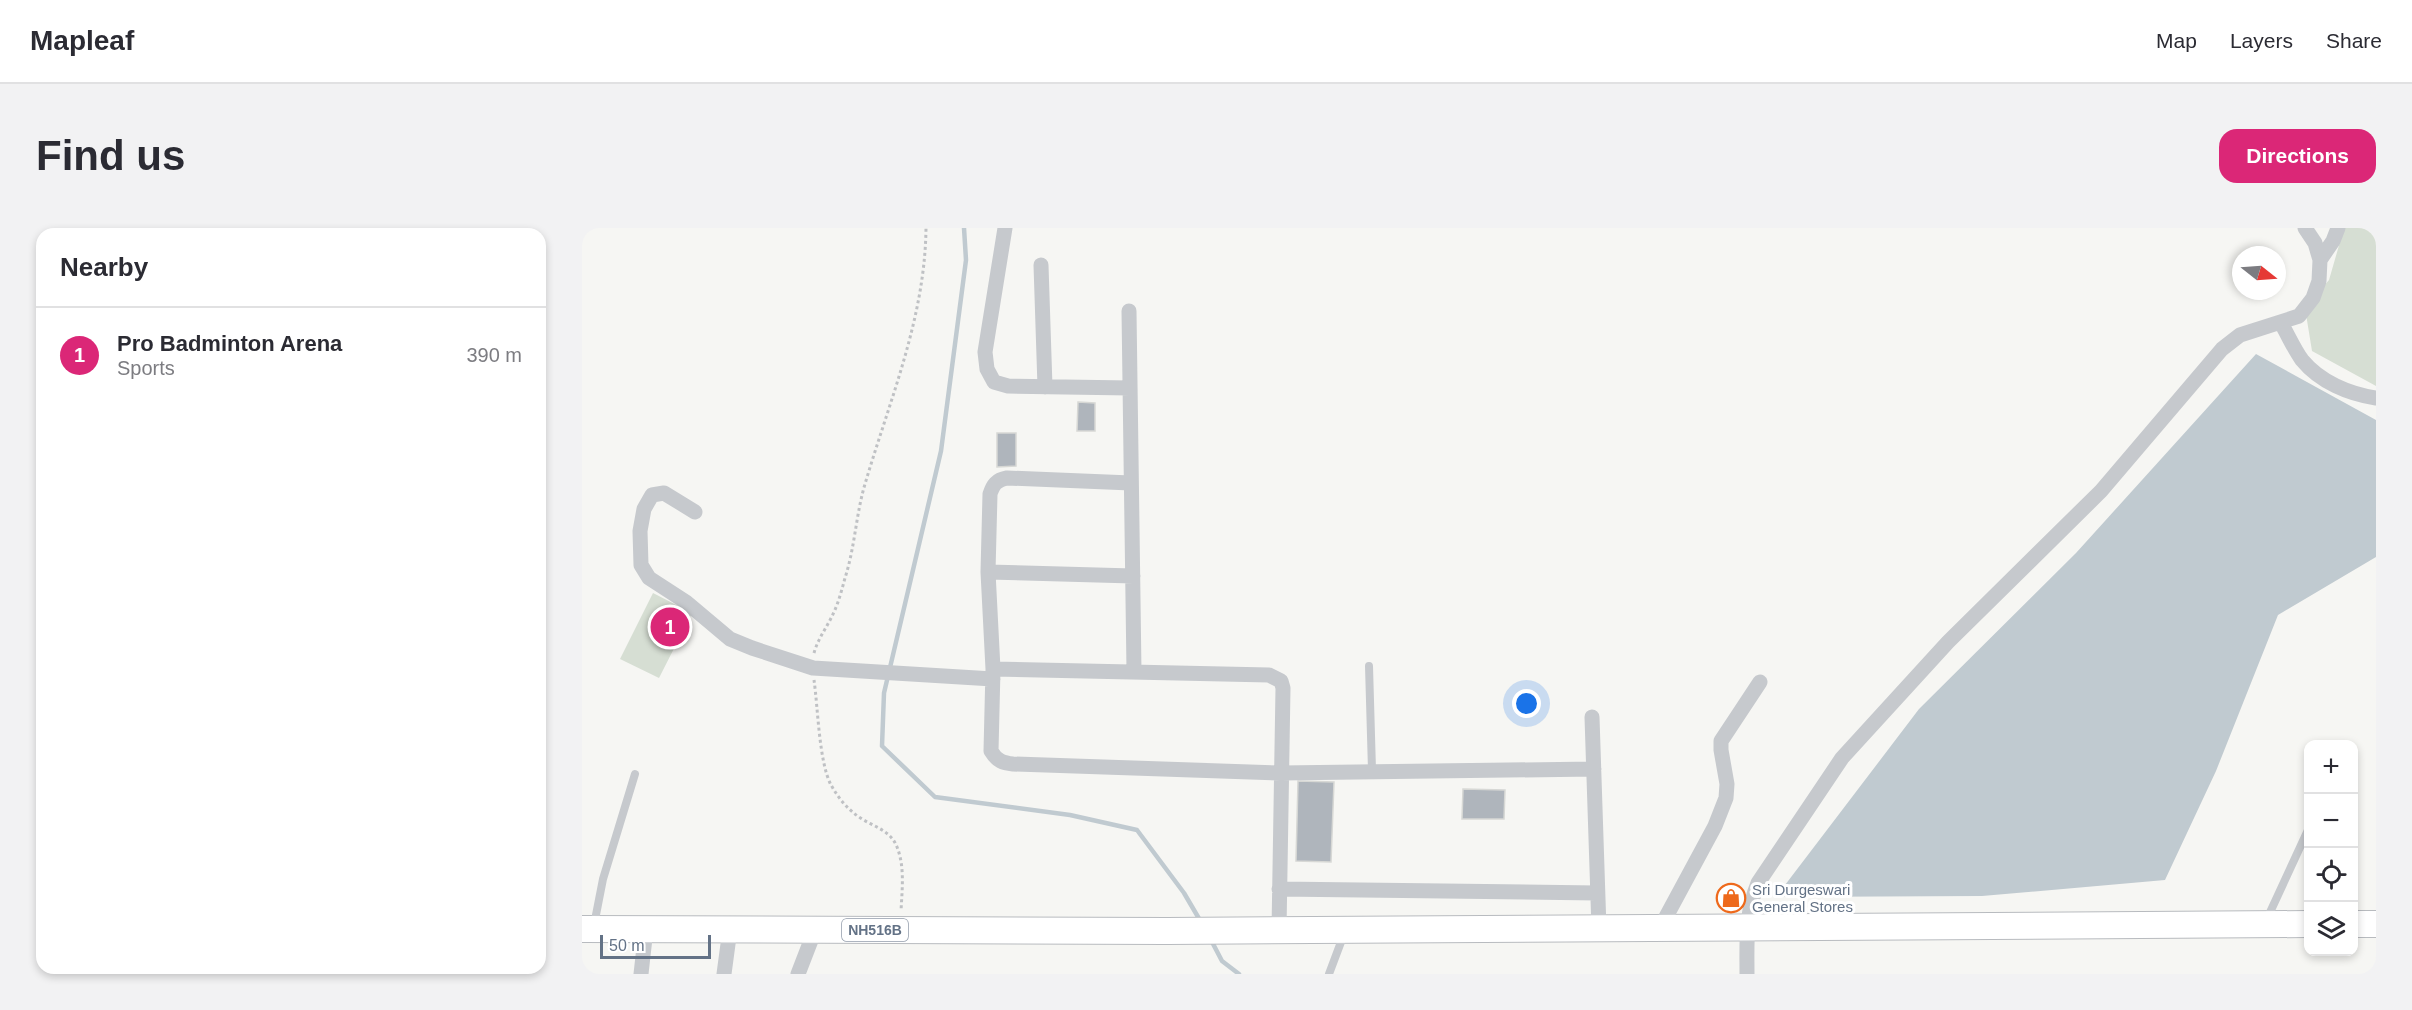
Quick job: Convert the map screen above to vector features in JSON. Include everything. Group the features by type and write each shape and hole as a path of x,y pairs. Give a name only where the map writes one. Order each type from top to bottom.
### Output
{"highway":[{"name":"NH516B","path":"588,929 1247,931 2304,924"},
{"path":"2358,924 2376,924"}],"street":[{"path":"1005,228 985,352 987,369 994,382 1008,386 1130,388"},
{"path":"1747,974 1749,905 1758,883 1842,758 1885,708 1948,642 2101,491 2222,349 2240,334 2299,316 2313,298 2319,281 2320,260 2315,243 2305,228"},
{"path":"2320,260 2333,241 2338,228"},
{"path":"1041,265 1045,387"},
{"path":"1129,311 1134,671"},
{"path":"2281,323 2303,360 2324,379 2346,391 2376,398"},
{"path":"1131,483 1007,478 993,485 990,494 988,572 993,674 991,751 996,759 1004,763 1281,773 1372,770 1594,769"},
{"path":"695,512 664,493 652,495 644,509 640,531 640,565 649,578 686,603 730,639 813,668 993,674 1134,671 1275,676 1281,681 1283,687 1279,930"},
{"path":"988,572 1133,576"},
{"path":"1660,928 1715,826 1726,798 1727,784 1721,741 1760,682"},
{"path":"1592,717 1599,929"},
{"path":"1279,889 1598,893"},
{"path":"641,974 646,929"},
{"path":"724,974 730,930"},
{"path":"798,974 815,930"}],"lane":[{"path":"1369,666 1372,770"},
{"path":"588,929 635,774"},
{"path":"2264,925 2304,839"},
{"path":"1329,974 1346,930"}],"path":[{"path":"901,930 902,869 896,845 878,826 862,819 845,806 830,783 824,760 813,668 817,643 834,611 847,574 864,486 910,344 926,254 926,228"}],"shaded area":[{"path":"2344,228 2376,228 2376,386 2312,351 2305,308 2329,280"},
{"path":"2256,354 2376,420 2376,557 2278,615 2216,771 2165,880 1982,896 1776,897 1919,709 2076,553"},
{"path":"653,593 692,613 659,678 620,659"}],"building":[{"path":"1078,402 1095,403 1095,431 1077,431"},
{"path":"997,433 1016,433 1016,466 997,467"},
{"path":"1298,781 1334,782 1331,862 1296,861"},
{"path":"1463,789 1505,790 1504,819 1462,819"}],"waterway":[{"path":"964,228 966,260 941,451 884,693 882,746 935,797 1070,815 1137,830 1184,893 1201,922"},
{"path":"1211,940 1222,961 1239,974"}],"place":[{"name":"Pro Badminton Arena","path":"670,627"},
{"name":"Sri Durgeswari General Stores","path":"1731,898"}]}
